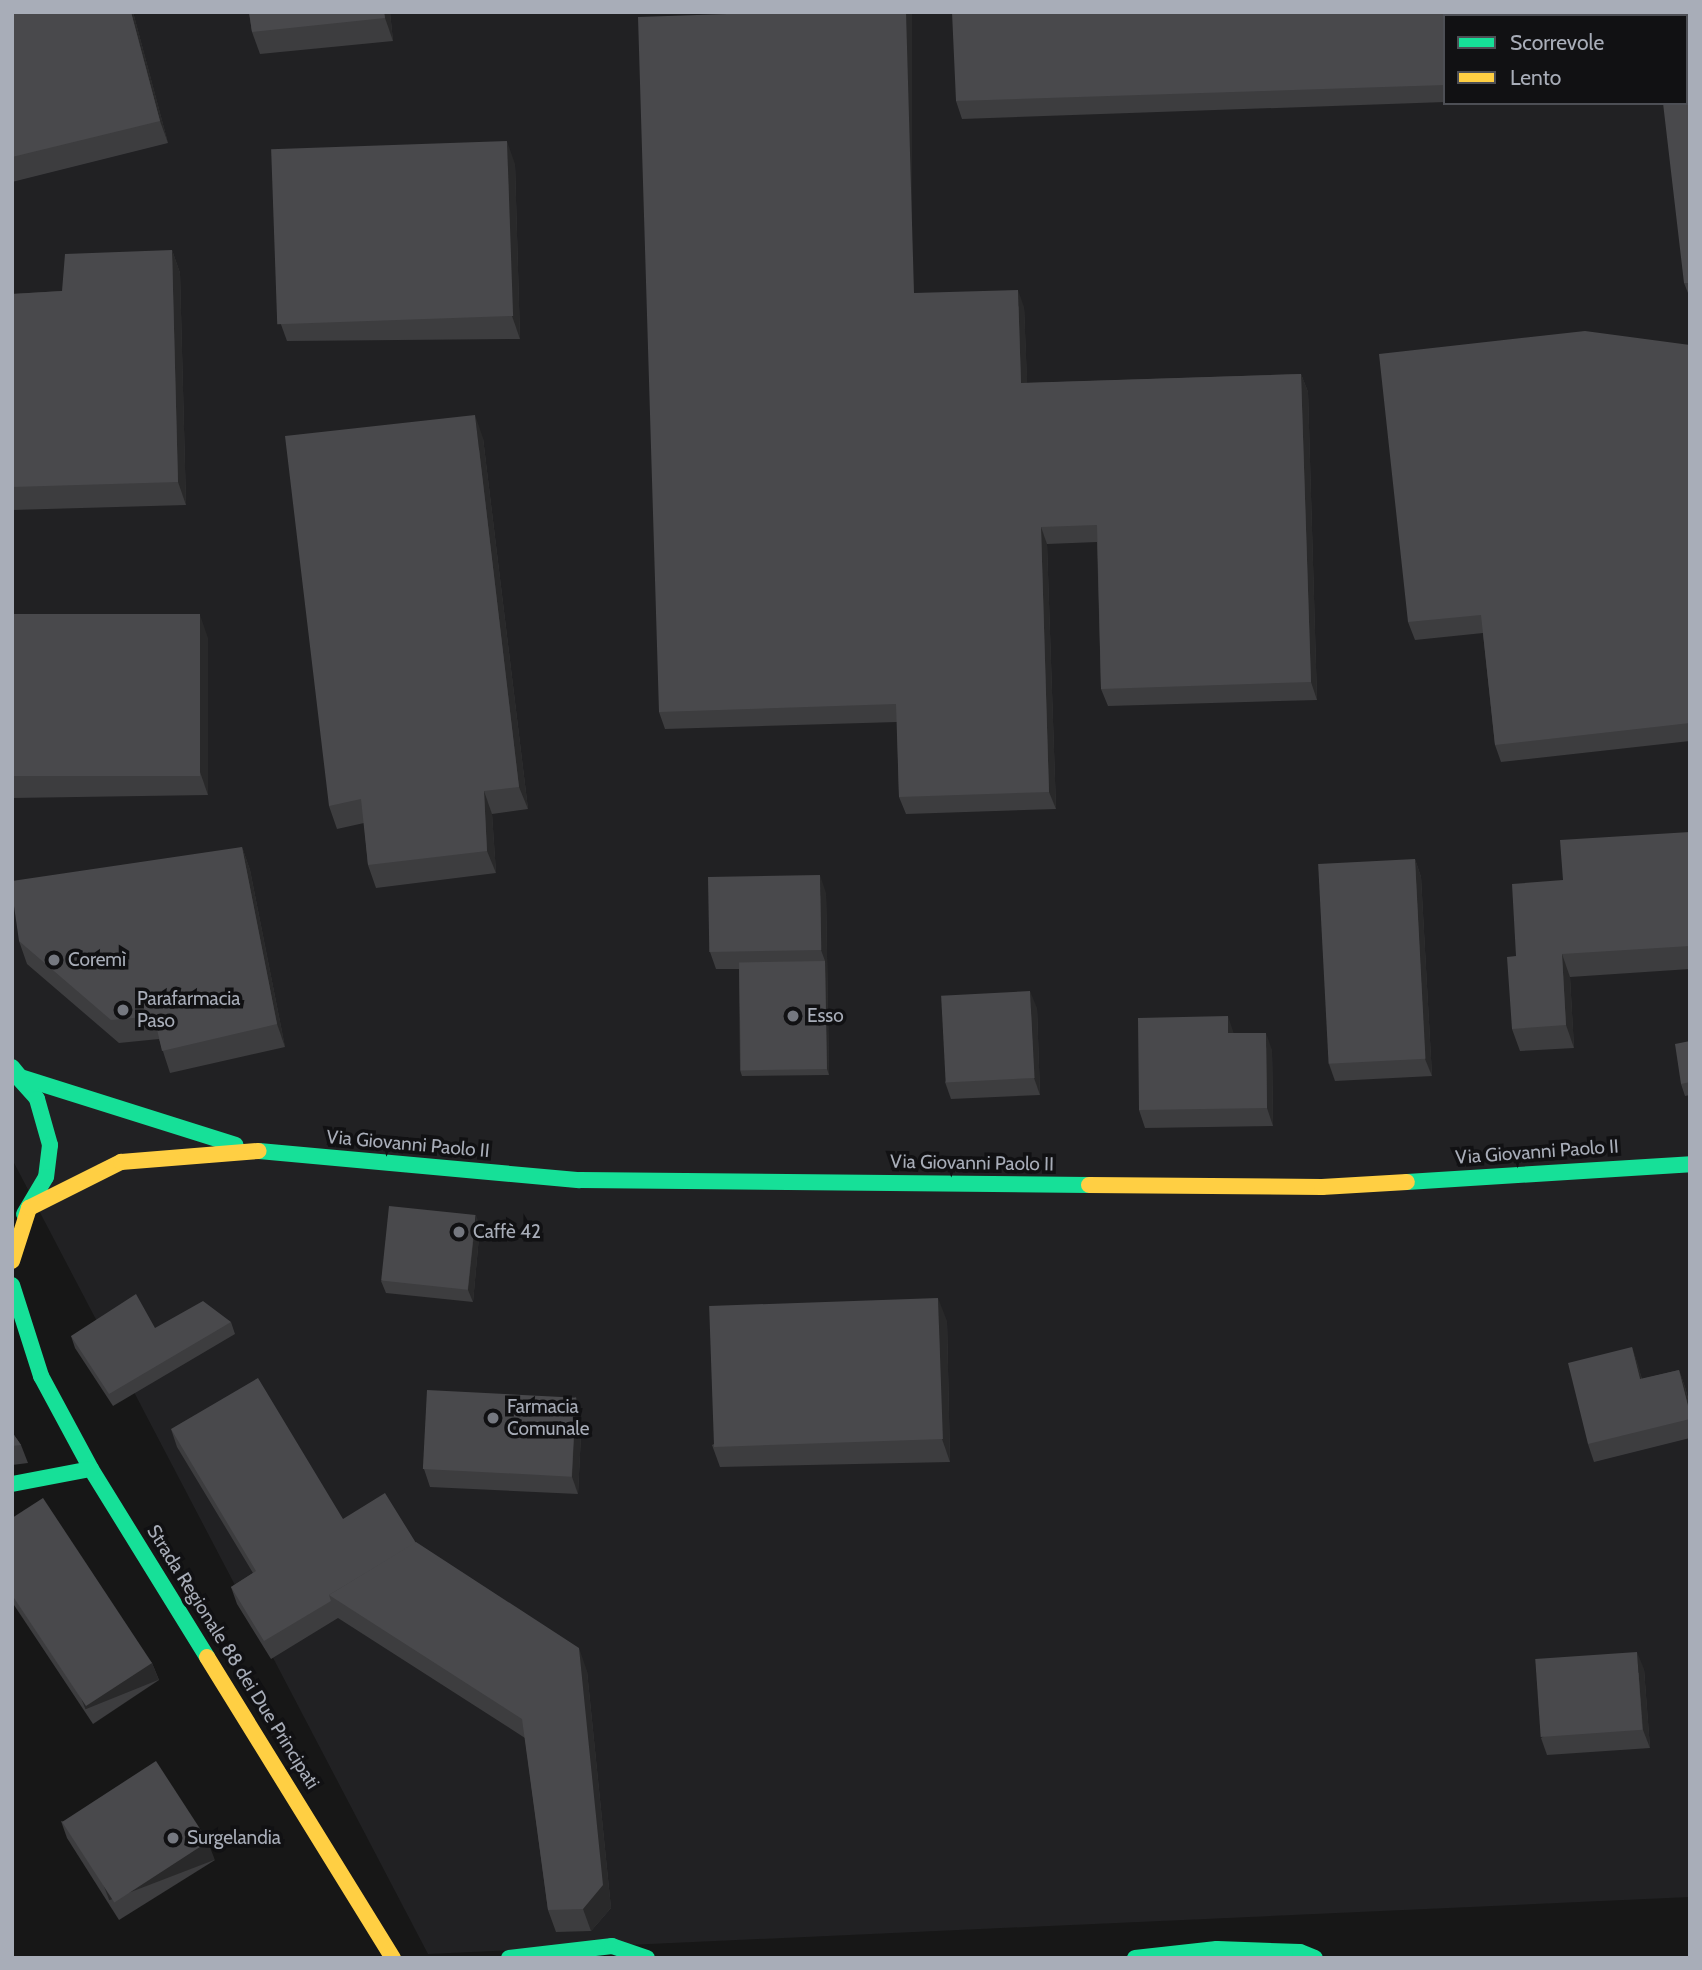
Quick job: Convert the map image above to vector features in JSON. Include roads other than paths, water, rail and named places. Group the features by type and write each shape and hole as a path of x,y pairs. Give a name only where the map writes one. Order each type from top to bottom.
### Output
{"street":[{"path":"15,1072 255,1151"},
{"path":"12,1261 29,1208 46,1177 50,1144 44,1116 15,1072"},
{"path":"12,1225 29,1208 121,1162 255,1151"},
{"name":"Via Giovanni Paolo II","path":"255,1151 580,1180 1322,1187 1690,1164"},
{"name":"Strada Regionale 88 dei Due Principati","path":"12,1285 41,1377 92,1469 393,1958"},
{"name":"Strada Regionale 88 dei Due Principati","path":"12,1346 41,1377"},
{"path":"12,1484 92,1469"},
{"path":"509,1958 612,1946 647,1958"},
{"path":"1135,1958 1217,1949 1300,1952 1315,1958"}],"place":[{"name":"Coremì","path":"54,960"},
{"name":"Parafarmacia Paso","path":"123,1010"},
{"name":"Esso","path":"793,1016"},
{"name":"Caffè 42","path":"459,1232"},
{"name":"Farmacia Comunale","path":"493,1418"},
{"name":"Surgelandia","path":"173,1838"}]}
